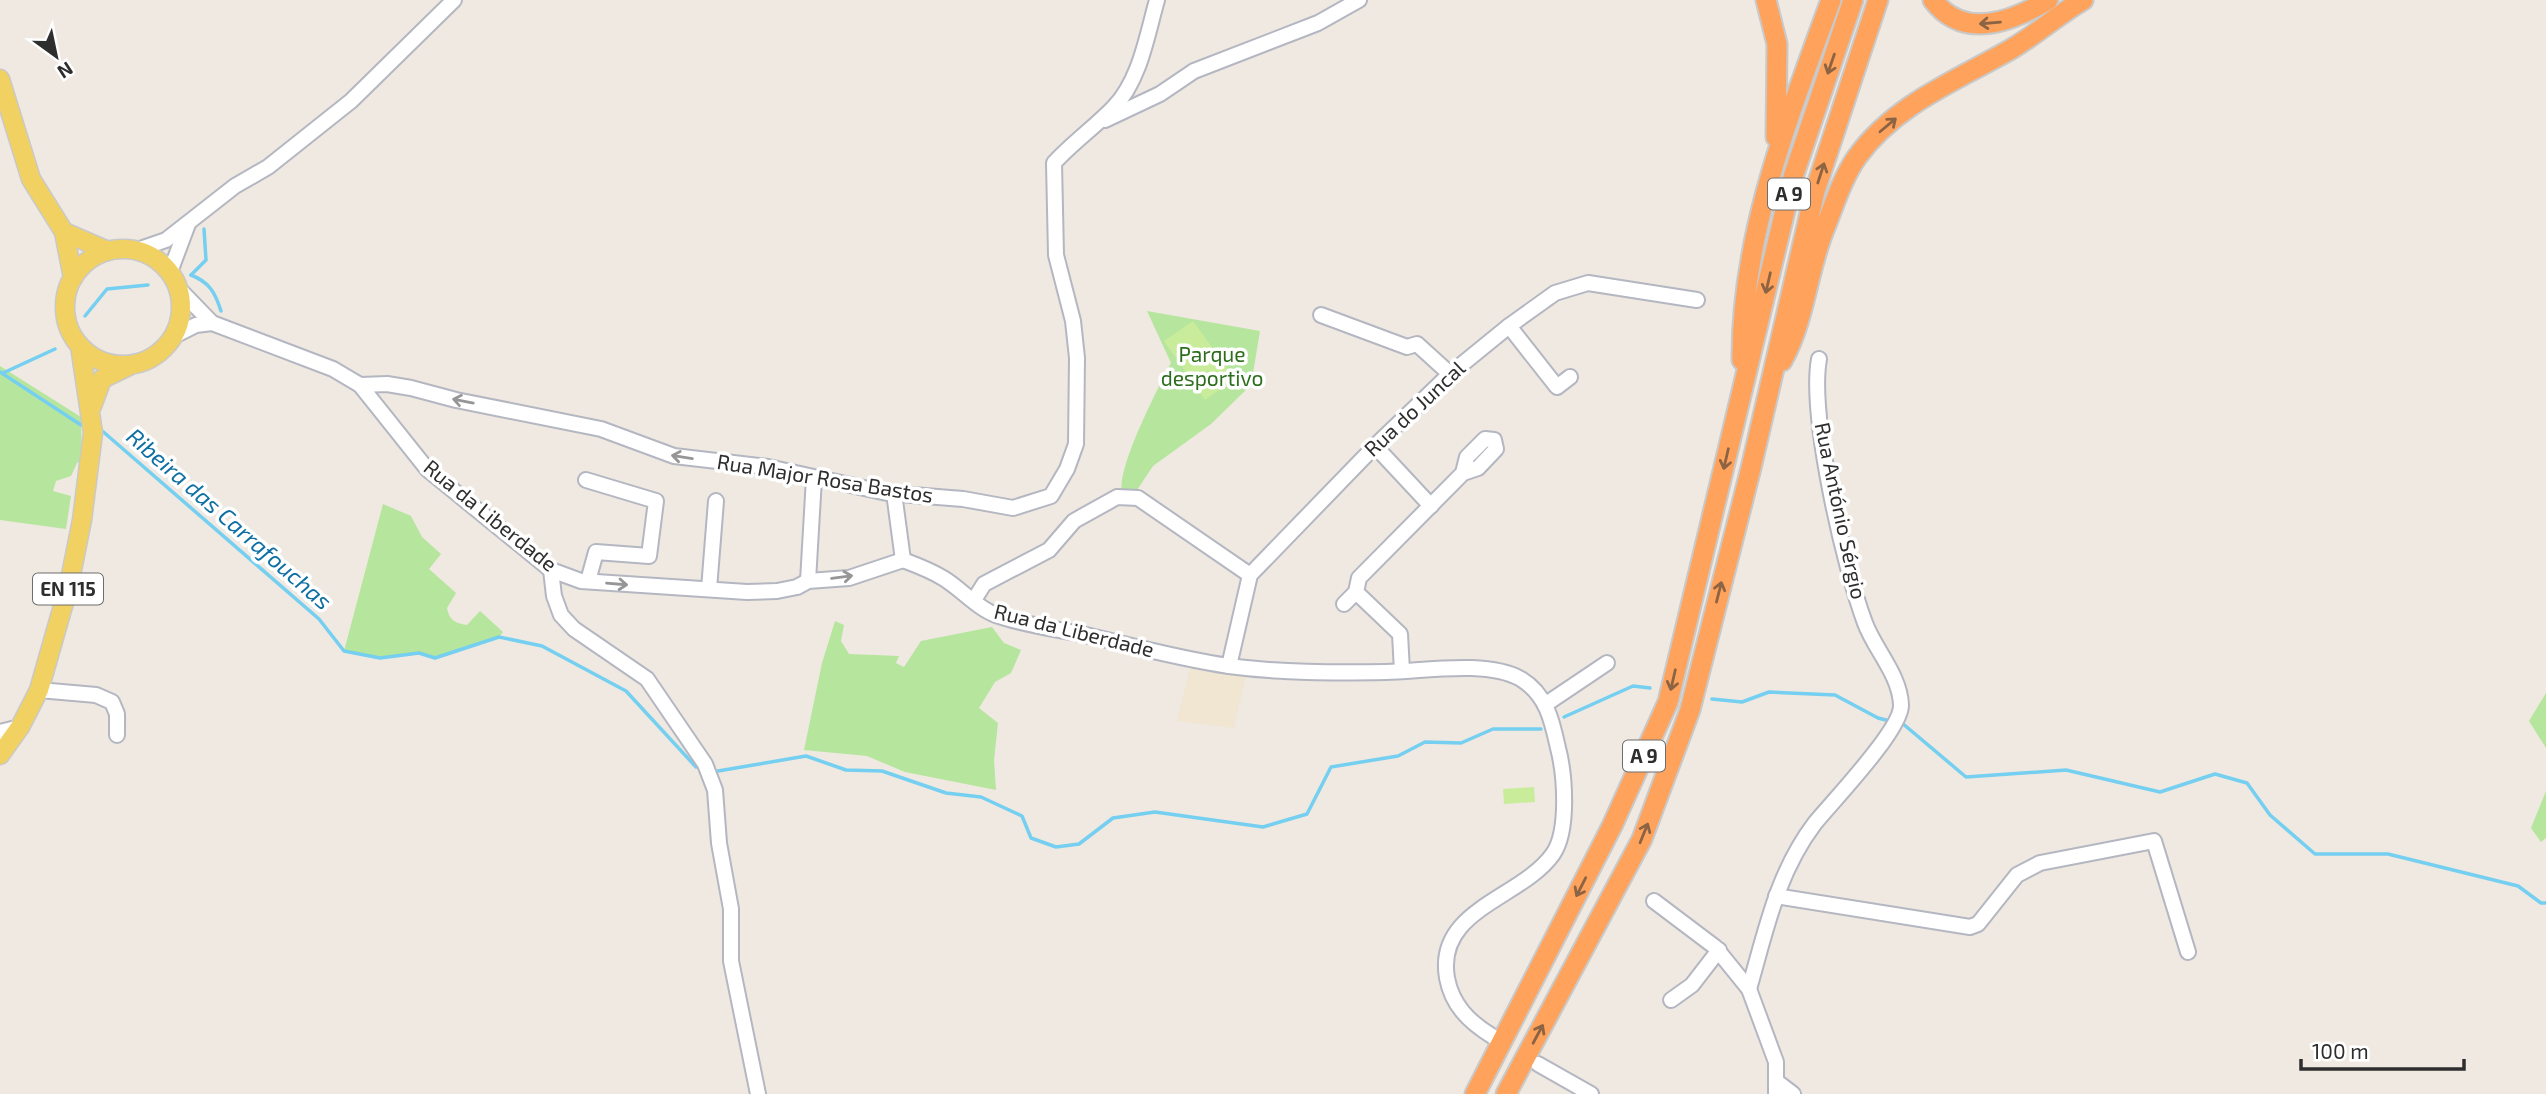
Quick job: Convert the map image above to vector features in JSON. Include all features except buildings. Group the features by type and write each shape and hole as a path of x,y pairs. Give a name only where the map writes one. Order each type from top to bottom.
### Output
{"highway":[{"path":"1766,0 1777,44 1779,107 1773,169"},
{"path":"1742,393 1742,318 1753,237 1773,169 1831,0"},
{"name":"A 9","path":"1475,1094 1612,826 1668,702 1793,177 1853,0"},
{"name":"A 9","path":"1506,1094 1642,839 1689,710 1815,191 1878,0"},
{"path":"1933,0 1956,18 1985,26 2018,18 2048,0"},
{"path":"1770,382 1796,337 1819,241 1857,157 1879,132 1913,104 1947,82 2042,31 2079,2"}],"main road":[{"name":"EN 115","path":"0,79 31,179 64,232 73,278 66,295 65,313 70,331 80,346 91,410 91,461 69,585 40,690 20,727 0,755"},
{"path":"64,232 108,251 137,250 155,258 170,272 179,289 182,309 172,337"},
{"path":"73,278 85,264 108,251"},
{"name":"EN 115","path":"91,410 102,379 151,358 172,337"},
{"path":"80,346 95,358 112,364 132,365"}],"street":[{"path":"137,250 166,240 235,186 268,167 351,101 454,0"},
{"name":"Rua Major Rosa Bastos","path":"360,385 387,384 411,388 456,400 601,429 674,456 768,467 894,494 963,499 1013,508 1051,496 1067,469 1076,444 1077,358 1073,321 1056,255 1054,163 1116,105 1139,63 1157,0"},
{"path":"1094,125 1160,94 1194,71 1318,23 1359,0"},
{"path":"170,272 189,223"},
{"name":"Rua do Juncal","path":"1250,575 1450,374 1555,293 1588,283 1697,300"},
{"name":"Rua da Liberdade","path":"179,289 212,323 333,369 360,385 427,469 551,570 588,581 777,591 797,587 808,581 849,578 903,560 943,577 993,614 1229,666 1275,670 1402,671 1478,668 1520,678 1546,704 1560,754 1564,798 1560,836 1554,853 1536,873 1468,917 1451,939 1445,964 1449,990 1464,1015 1492,1036"},
{"path":"1321,315 1407,347 1417,344 1450,374"},
{"path":"172,337 184,330 212,323"},
{"path":"1509,326 1553,390 1570,377"},
{"name":"Rua António Sérgio","path":"1749,989 1785,868 1796,850 1896,723 1898,689 1860,608 1833,498 1815,381 1819,359"},
{"path":"1376,446 1431,506"},
{"path":"1344,604 1356,592 1359,578 1463,473"},
{"path":"808,581 814,478"},
{"path":"586,480 656,501 649,556 596,552 588,581"},
{"path":"894,494 903,560"},
{"path":"974,600 984,584 1049,550 1074,521 1117,497 1138,498 1250,575 1229,666"},
{"path":"709,589 716,501"},
{"path":"551,570 554,596 561,615 574,629 648,679 685,730 710,777 715,790 719,843 731,909 731,961 758,1094"},
{"path":"1356,592 1400,634 1402,671"},
{"path":"1546,704 1607,663"},
{"path":"40,690 96,695 113,702 117,714 117,734"},
{"path":"0,732 20,727"},
{"path":"1776,896 1970,927 1978,924 2017,875 2040,863 2154,841 2188,952"},
{"path":"1654,901 1718,950 1749,989 1776,1062 1776,1087 1793,1094"},
{"path":"1671,1000 1692,985 1718,950"},
{"path":"1538,1064 1591,1094"}],"shaded area":[{"path":"1191,666 1246,675 1234,728 1177,721"}],"green space":[{"name":"Parque desportivo","path":"1147,311 1260,331 1251,385 1211,424 1153,466 1137,490 1122,492 1122,480 1132,447 1171,363"},
{"path":"1193,321 1235,379 1205,400 1164,341"},
{"path":"0,366 81,417 82,461 77,463 71,476 56,481 53,491 71,496 66,529 0,520"},
{"path":"383,504 411,516 422,537 441,554 429,569 456,593 447,608 451,618 467,625 480,611 503,632 499,637 435,658 419,653 380,658 344,651"},
{"path":"835,621 844,625 841,641 849,654 899,656 896,663 904,667 921,641 992,627 1004,643 1021,650 1011,673 995,682 979,708 998,723 994,760 996,790 905,772 867,756 804,750 822,663"},
{"path":"2546,693 2546,748 2529,721"},
{"path":"1534,787 1535,802 1504,804 1503,789"},
{"path":"2546,791 2546,838 2541,842 2531,828"}],"waterway":[{"path":"191,275 206,260 204,229"},
{"path":"191,275 210,288 221,311"},
{"path":"85,316 107,289 148,285"},
{"path":"3,373 55,349"},
{"name":"Ribeira das Carrafouchas","path":"0,372 81,425"},
{"name":"Ribeira das Carrafouchas","path":"100,429 319,619 344,651 380,658 419,653 435,658 499,637 542,646 626,691 696,767"},
{"name":"Ribeira das Carrafouchas","path":"1564,717 1633,686 1650,688"},
{"name":"Ribeira das Carrafouchas","path":"1712,699 1742,702 1769,692 1835,695 1878,718 1890,721"},
{"name":"Ribeira das Carrafouchas","path":"1902,723 1966,777 2066,770 2160,792 2215,774 2247,783 2270,815 2315,854 2388,854 2518,886 2541,903 2546,903"},
{"name":"Ribeira das Carrafouchas","path":"718,771 806,756 846,770 882,771 946,793 981,797 1022,816 1031,838 1056,847 1079,844 1113,818 1155,812 1263,827 1307,814 1331,767 1398,756 1425,742 1461,743 1493,729 1541,729"}]}
